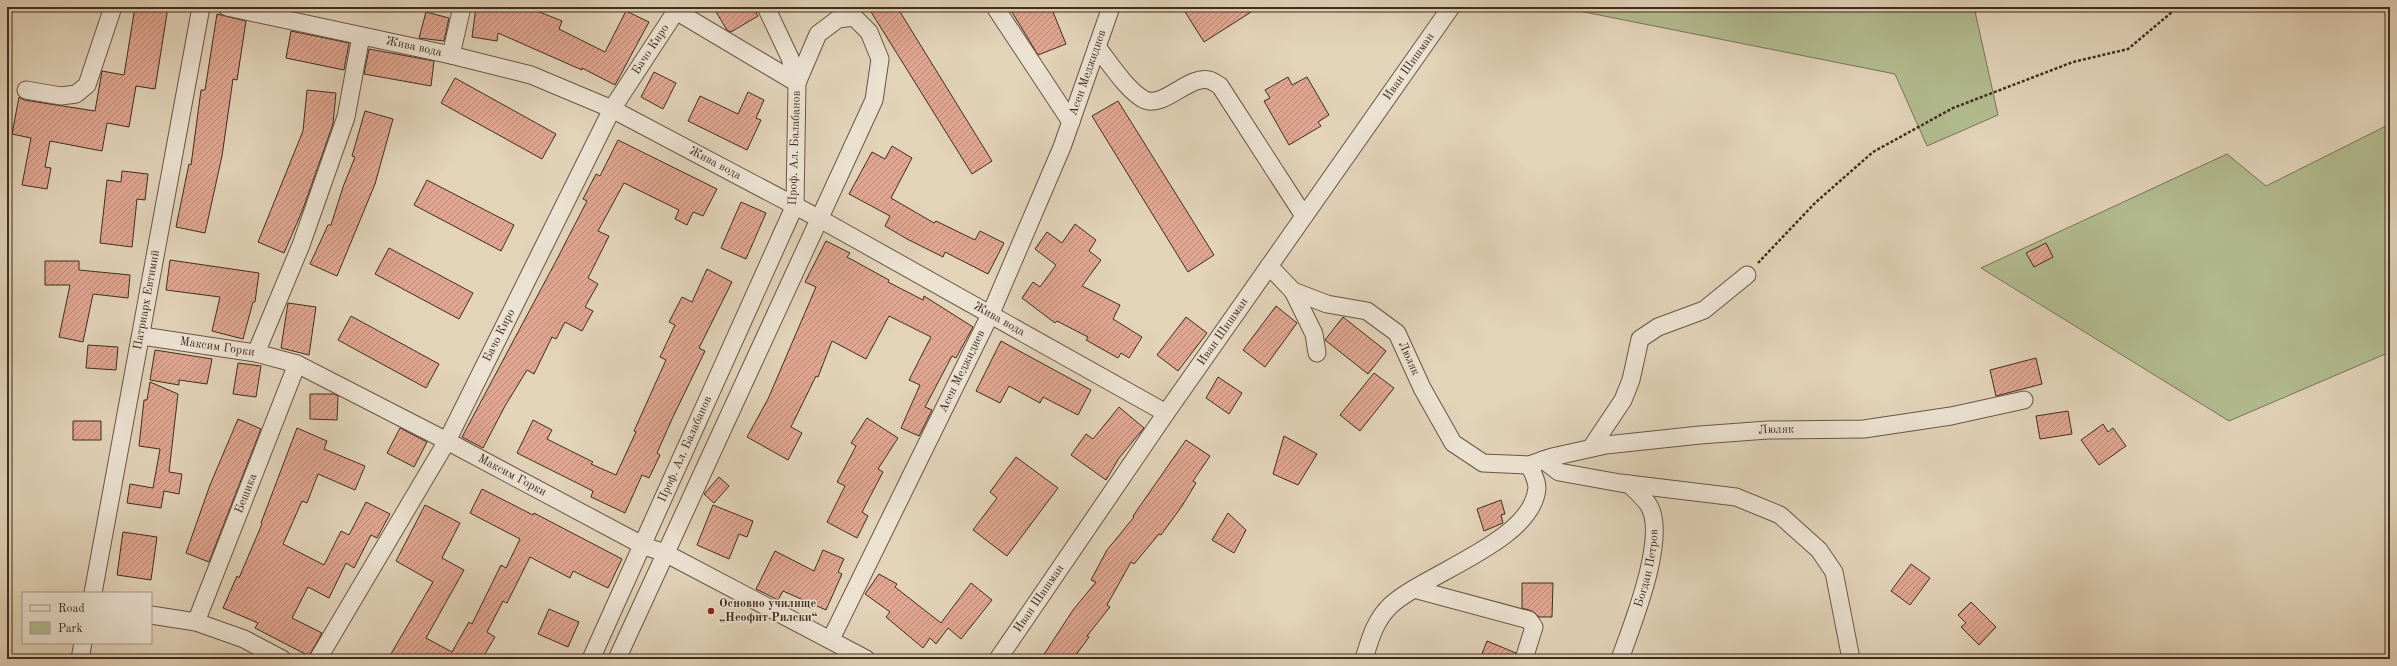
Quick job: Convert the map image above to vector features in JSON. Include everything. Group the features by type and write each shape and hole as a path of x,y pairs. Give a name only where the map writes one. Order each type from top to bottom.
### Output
{"street":[{"path":"26,90 61,96 76,94 87,85 114,7"},
{"name":"Патриарх Евтимий","path":"93,592 142,336 201,7"},
{"name":"Жива вода","path":"227,7 451,55 531,76 612,109 795,205 991,313 1166,413"},
{"path":"451,55 462,7"},
{"path":"766,7 790,58 797,83"},
{"path":"995,7 1070,122"},
{"name":"Асен Меджидиев","path":"830,639 991,313 1070,122 1111,7"},
{"name":"Иван Шишман","path":"998,659 1166,413 1451,7"},
{"path":"675,9 797,83"},
{"name":"Бачо Киро","path":"318,659 447,441 612,109 675,9"},
{"name":"Проф. Ал. Балабанов","path":"591,659 644,546 795,205 797,83 818,34 838,19 854,18 869,32 880,59 874,100 617,659"},
{"path":"256,353 301,245 346,117 361,36"},
{"path":"1097,47 1133,90 1146,100 1160,100 1198,80 1208,80 1220,86 1304,216"},
{"name":"Люляк","path":"1269,266 1293,291 1326,304 1367,311 1397,333 1422,388 1453,443 1483,463 1536,462 1592,448 1692,436 1768,430 1864,429 1951,416 2024,400"},
{"path":"1592,448 1623,400 1631,380 1640,339 1658,327 1704,310 1747,275"},
{"path":"1293,291 1314,334 1318,353"},
{"name":"Максим Горки","path":"142,336 256,353 297,364 447,441 644,546 665,553 866,659"},
{"name":"Бешика","path":"196,622 297,364"},
{"path":"1364,659 1374,626 1390,605 1512,530 1532,508 1537,487 1536,462 1559,472 1629,484 1736,497 1780,515 1819,550 1834,572 1852,659"},
{"name":"Богдан Петров","path":"1620,659 1653,556 1655,526 1648,505 1629,484"},
{"path":"1414,589 1529,620 1534,627 1524,659"},
{"path":"152,615 196,622 244,639 282,659"},
{"path":"80,659 83,644"}],"path":[{"path":"1747,275 1814,202 1873,152 1953,108 2073,62 2128,49 2178,7"}],"green space":[{"path":"1559,7 1974,7 1998,115 1927,146 1895,74"},
{"path":"2390,124 2390,352 2229,421 1981,268 2227,154 2266,186"}],"building":[{"path":"135,7 168,7 155,89 136,86 129,127 107,123 102,151 50,141 45,167 51,168 47,189 22,185 31,138 12,134 19,97 24,100 95,111 102,71 124,75"},
{"path":"476,7 527,7 562,21 559,29 605,52 626,11 649,22 615,85 582,68 582,70 498,33 497,41 472,37"},
{"path":"713,7 753,7 758,16 731,32 727,30"},
{"path":"868,7 897,7 992,161 972,174"},
{"path":"1009,7 1051,7 1066,44 1038,55"},
{"path":"1182,7 1259,7 1204,42"},
{"path":"426,12 449,18 444,41 419,38"},
{"path":"217,14 246,21 237,80 233,79 222,156 205,233 176,227 189,164 191,165 201,90 205,90"},
{"path":"291,31 349,43 344,70 286,58"},
{"path":"369,49 434,61 431,86 364,74"},
{"path":"654,72 676,83 663,109 641,97"},
{"path":"1288,77 1292,85 1307,77 1329,115 1318,122 1321,126 1289,145 1264,101 1270,98 1265,90"},
{"path":"455,78 556,134 542,159 441,103"},
{"path":"307,90 336,93 333,124 303,209 284,253 258,242 303,131"},
{"path":"748,92 764,100 756,118 761,120 747,150 688,121 700,96 738,114"},
{"path":"1118,101 1214,255 1188,272 1092,116"},
{"path":"365,111 393,119 375,184 337,276 310,264 328,225 331,225 343,187 355,157 352,156"},
{"path":"618,140 717,189 703,216 693,212 687,225 675,219 679,210 624,183 598,231 609,236 588,278 598,284 585,307 593,311 582,331 565,322 556,339 552,337 534,374 527,370 505,406 483,448 462,437 587,201 583,199 596,174 600,176"},
{"path":"892,146 912,158 891,198 934,223 936,221 975,240 980,231 1004,243 988,274 945,252 943,257 907,239 885,226 890,216 849,194 872,152 885,159"},
{"path":"122,171 148,174 145,200 137,199 132,247 100,243 107,180 121,182"},
{"path":"427,180 514,225 501,251 414,205"},
{"path":"741,202 766,213 746,259 721,248"},
{"path":"1075,224 1096,240 1089,251 1101,260 1082,286 1120,305 1113,319 1142,337 1129,358 1121,353 1118,358 1086,340 1088,337 1057,321 1055,323 1022,298 1033,282 1040,287 1056,265 1035,249 1047,232 1062,243"},
{"path":"826,241 850,253 847,257 889,280 888,282 923,300 924,296 973,327 956,358 952,356 925,407 932,410 919,436 901,428 920,385 909,380 931,337 889,316 866,359 832,341 818,377 816,376 791,427 802,433 788,460 747,437 768,399 816,287 805,282"},
{"path":"2046,243 2053,257 2034,267 2026,253"},
{"path":"389,248 473,293 459,319 375,274"},
{"path":"170,260 259,273 255,302 253,302 243,339 212,331 220,297 166,290"},
{"path":"45,261 79,261 79,270 130,275 128,298 93,294 83,342 59,337 70,285 45,285"},
{"path":"707,269 732,282 699,348 705,351 657,453 660,455 649,478 642,475 625,513 591,497 593,491 517,453 533,420 552,430 547,439 593,462 591,464 616,475 666,360 660,357 675,325 669,322 682,297 692,302"},
{"path":"288,303 316,307 309,355 281,348"},
{"path":"1276,306 1297,323 1265,367 1243,350"},
{"path":"351,316 439,364 426,388 338,340"},
{"path":"1186,317 1207,333 1178,371 1157,355"},
{"path":"1343,317 1386,351 1368,374 1325,340"},
{"path":"1001,341 1091,390 1078,415 1043,397 1040,403 1009,386 1000,403 976,391"},
{"path":"88,345 118,347 116,370 86,368"},
{"path":"155,350 212,359 207,384 179,380 179,385 150,380"},
{"path":"2036,358 2042,384 1996,396 1990,370"},
{"path":"238,363 261,366 256,397 233,394"},
{"path":"1374,373 1394,388 1360,431 1340,415"},
{"path":"1218,377 1242,393 1229,414 1206,398"},
{"path":"150,382 178,394 169,472 182,474 179,494 164,491 161,508 127,503 130,484 153,488 160,449 139,446 144,400 147,400"},
{"path":"310,394 334,394 338,396 337,420 310,419"},
{"path":"1119,407 1144,428 1119,458 1106,480 1071,455 1086,434 1093,439"},
{"path":"2068,411 2072,434 2040,439 2036,416"},
{"path":"867,418 898,438 878,469 883,472 862,512 868,516 857,538 827,522 845,486 837,482 856,446 851,443"},
{"path":"238,419 261,429 209,562 186,553 210,485"},
{"path":"73,421 101,421 101,440 73,440"},
{"path":"2103,424 2108,432 2113,428 2126,446 2099,465 2081,440"},
{"path":"297,428 327,441 324,449 365,466 355,490 318,474 307,503 302,501 283,544 324,565 341,531 349,535 366,502 390,514 377,538 371,535 354,568 346,563 329,598 308,587 292,618 322,633 309,656 255,628 258,623 223,608 237,576 239,578 262,524 261,523"},
{"path":"400,428 427,442 414,467 387,453"},
{"path":"1284,436 1317,454 1298,485 1273,474"},
{"path":"1186,440 1210,456 1193,481 1196,483 1182,506 1161,535 1159,534 1134,564 1131,562 1107,605 1110,607 1087,636 1089,637 1073,659 1041,659 1073,610 1096,582 1091,580 1107,550 1134,517 1133,516"},
{"path":"1016,457 1058,488 1007,556 973,530 997,498 990,492"},
{"path":"719,477 729,486 714,503 704,494"},
{"path":"482,489 533,515 534,513 622,559 608,588 573,571 570,578 530,557 507,603 503,601 487,632 495,637 482,659 429,659 419,654 416,659 388,659 433,582 396,561 425,505 460,523 442,558 464,570 426,638 452,652 469,622 472,624 501,565 506,568 520,539 470,513"},
{"path":"1501,500 1505,514 1501,515 1503,523 1484,531 1477,509"},
{"path":"713,505 753,521 747,537 739,534 729,559 697,545"},
{"path":"1228,513 1246,530 1234,553 1212,540"},
{"path":"123,532 157,537 151,580 117,575"},
{"path":"823,550 844,559 838,572 842,574 826,610 783,591 778,600 756,589 775,551 814,571"},
{"path":"1911,564 1930,578 1910,605 1891,591"},
{"path":"879,574 897,584 895,587 941,623 971,583 992,600 961,639 948,628 936,644 930,638 923,648 886,617 890,612 865,594"},
{"path":"1522,583 1553,583 1552,617 1539,617 1532,611 1522,608"},
{"path":"1971,602 1996,627 1979,645 1961,627 1966,623 1958,615"},
{"path":"549,609 579,622 568,647 538,634"},
{"path":"1487,641 1516,653 1514,659 1480,659"}],"place":[{"name":"Основно училище „Неофит Рилски“","path":"711,611"}]}
